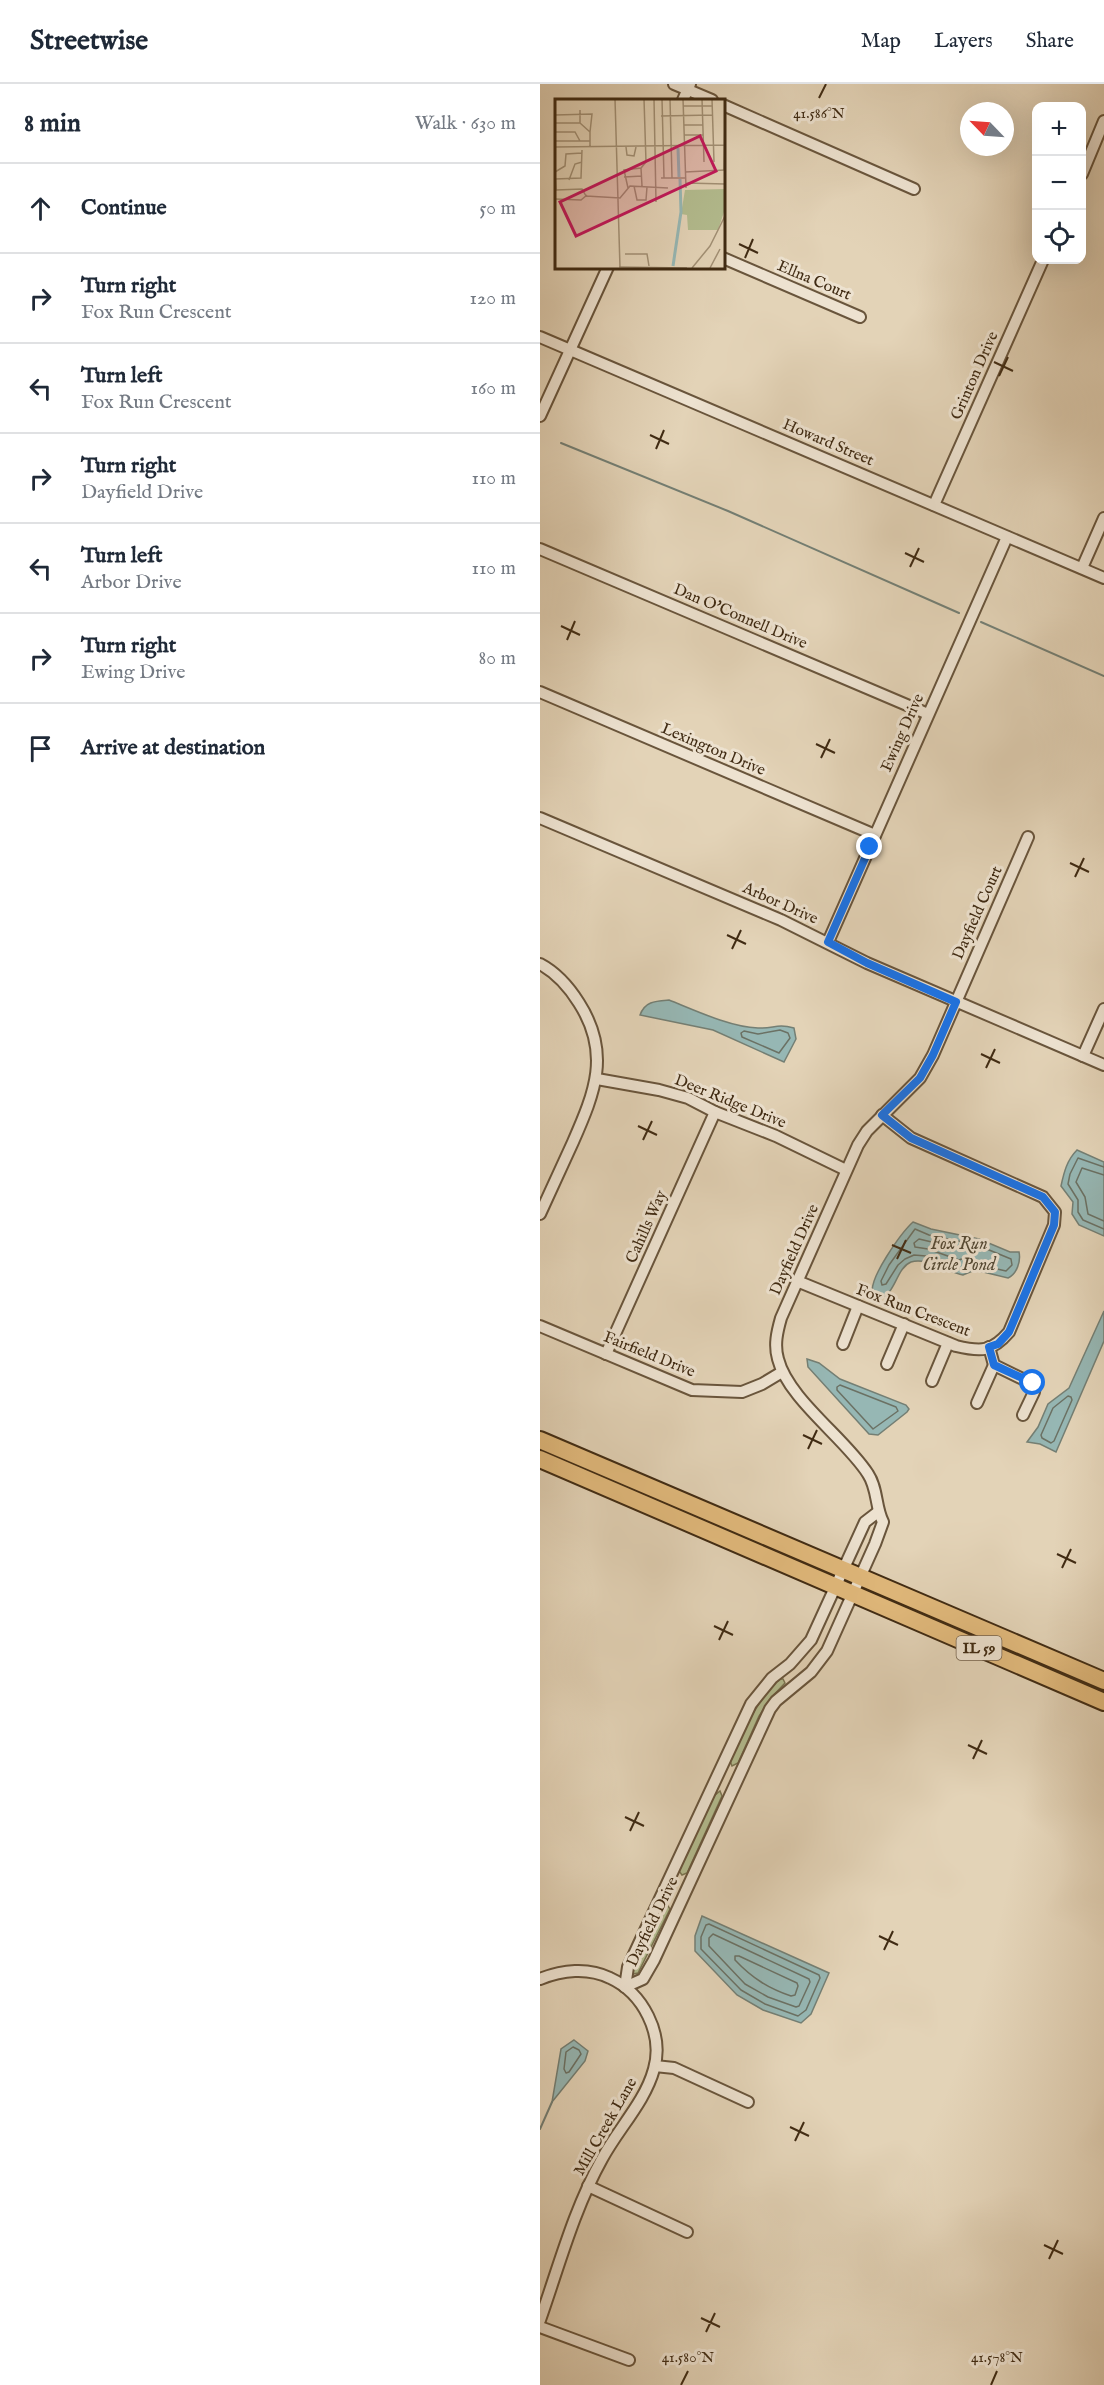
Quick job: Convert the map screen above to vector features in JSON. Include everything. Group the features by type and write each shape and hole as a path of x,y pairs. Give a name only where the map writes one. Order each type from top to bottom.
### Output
{"main road":[{"name":"IL 59","path":"540,1440 1104,1702"},
{"name":"IL 59","path":"540,1459 839,1578"},
{"name":"IL 59","path":"857,1586 1104,1681"}],"street":[{"path":"674,84 709,99"},
{"path":"724,105 914,189"},
{"path":"1086,164 1104,121"},
{"name":"Ellna Court","path":"724,258 860,317"},
{"name":"Grinton Drive","path":"934,505 1041,264"},
{"path":"540,416 608,268"},
{"name":"Howard Street","path":"540,337 1104,578"},
{"path":"1082,568 1104,518"},
{"name":"Ewing Drive","path":"828,942 1007,537"},
{"name":"Dan O'Connell Drive","path":"540,549 928,714"},
{"name":"Lexington Drive","path":"540,692 875,835"},
{"name":"Arbor Drive","path":"540,818 828,942 867,963 1104,1065"},
{"name":"Dayfield Court","path":"956,1002 1028,837"},
{"path":"540,964 570,988 586,1013 595,1035 597,1079 591,1103 540,1214"},
{"name":"Dayfield Drive","path":"625,1987 643,1979 654,1960 770,1709 810,1672 827,1651 857,1586 883,1521 878,1512 878,1494 868,1474 790,1385 782,1372 777,1358 776,1337 781,1318 858,1145 867,1131 920,1078 933,1055 956,1002"},
{"path":"1083,1056 1104,1009"},
{"name":"Deer Ridge Drive","path":"597,1079 659,1090 688,1098 715,1112 776,1136 846,1170"},
{"name":"Cahills Way","path":"606,1354 715,1112"},
{"name":"Fox Run Crescent","path":"797,1281 948,1343 978,1352 998,1344 1009,1332 1054,1225 1055,1212 1043,1197 911,1138 882,1115"},
{"path":"843,1344 858,1306"},
{"path":"887,1364 904,1324"},
{"name":"Fairfield Drive","path":"540,1326 692,1390 742,1392 782,1372"},
{"path":"932,1381 948,1343"},
{"path":"976,1403 994,1365 989,1347"},
{"path":"994,1365 1035,1385 1023,1415"},
{"name":"Dayfield Drive","path":"625,1987 628,1967 751,1704 772,1678 790,1664 811,1640 865,1522 878,1512"},
{"path":"718,1774 736,1782"},
{"path":"667,1887 684,1895"},
{"path":"540,1979 559,1971 586,1971 610,1977 625,1987"},
{"name":"Mill Creek Lane","path":"540,2320 588,2186 617,2133 649,2086 655,2066 657,2044 654,2026 644,2007 625,1987"},
{"path":"655,2066 674,2068 748,2102"},
{"path":"588,2186 687,2232"},
{"path":"540,2327 629,2360"}],"green space":[{"path":"963,1632 1021,1653 1104,1688 1104,1696 962,1634"},
{"path":"780,1679 783,1679 785,1683 759,1716 738,1763 732,1766 730,1761 751,1717"},
{"path":"720,1791 722,1796 687,1873 682,1875 679,1871 714,1796"},
{"path":"665,1905 670,1909 638,1973 633,1974 632,1969"}],"water":[{"path":"669,1000 736,1025 758,1028 783,1026 794,1028 796,1039 784,1062 713,1030 640,1015 648,1004"},
{"path":"1077,1150 1104,1162 1104,1236 1079,1225 1072,1214 1073,1202 1061,1186 1066,1166"},
{"name":"Fox Run Circle Pond","path":"913,1222 931,1229 979,1239 1010,1252 1019,1252 1018,1267 1008,1278 975,1270 963,1275 930,1263 911,1262 902,1270 889,1292 880,1298 873,1294 875,1278 894,1245"},
{"path":"1104,1311 1104,1341 1056,1452 1040,1444 1027,1442 1038,1427 1048,1404 1069,1388"},
{"path":"807,1359 819,1363 840,1379 906,1405 909,1409 878,1435 869,1434 808,1367"},
{"path":"702,1916 829,1973 811,2014 801,2023 763,2010 737,1995 695,1951 695,1936"},
{"path":"574,2040 588,2051 585,2061 552,2102 561,2049"}],"waterway":[{"path":"561,443 728,511 959,613"},
{"path":"981,622 1104,676"},
{"path":"540,2129 552,2102"}],"route":[{"path":"870,847 828,942 867,963 956,1002 933,1055 920,1078 882,1115 898,1130 911,1138 1043,1197 1055,1212 1054,1225 1009,1332 998,1344 989,1347 994,1365 1033,1383"}]}
